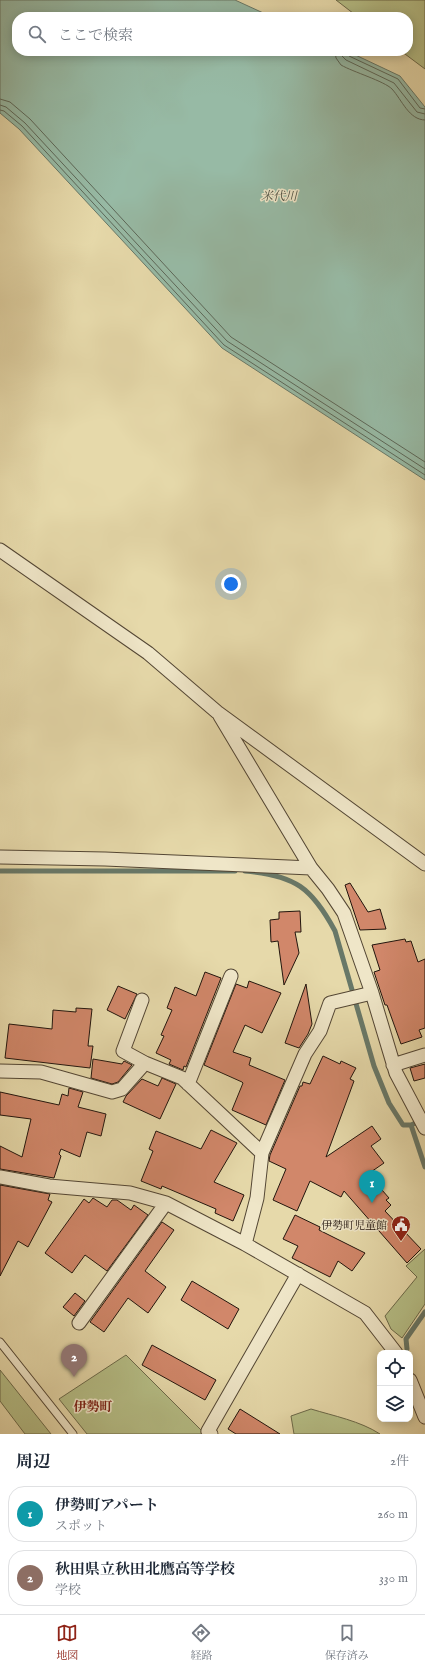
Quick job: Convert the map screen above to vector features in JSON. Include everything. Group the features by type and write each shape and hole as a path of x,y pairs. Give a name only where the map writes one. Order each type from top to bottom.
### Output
{"street":[{"path":"0,550 148,653 217,712 425,864"},
{"path":"217,712 311,868 328,889 344,913 366,994 396,1073 425,1128"},
{"path":"0,857 105,859 311,868"},
{"path":"188,1084 231,976"},
{"path":"246,1244 258,1198 262,1153 305,1054 320,1031 330,1003 366,994"},
{"path":"142,1000 122,1051 145,1063 182,1078 262,1153"},
{"path":"393,1065 425,1055"},
{"path":"0,1071 41,1072 112,1092 122,1089 145,1063"},
{"path":"0,1177 48,1186 130,1193 166,1203 246,1244 365,1313 394,1350"},
{"path":"80,1323 166,1203"},
{"path":"211,1434 208,1431 298,1274"},
{"path":"413,1384 422,1398 425,1417"}],"lane":[{"path":"0,1342 73,1434"}],"green space":[{"path":"336,0 425,0 425,69 408,56 413,56 413,12 352,12"},
{"path":"425,1249 425,1304 402,1338 391,1329 385,1316 417,1277 406,1266"},
{"path":"126,1355 204,1434 87,1434 59,1399"},
{"path":"0,1370 51,1434 25,1434 0,1401"},
{"path":"311,1409 355,1422 380,1434 294,1434 291,1416"}],"water":[{"name":"米代川","path":"0,0 235,0 261,12 12,12 12,56 358,56 400,76 425,107 425,480 222,348 19,129 0,113"}],"building":[{"path":"350,883 368,912 380,909 386,929 360,930 345,885"},
{"path":"300,911 301,932 295,932 299,953 284,985 278,941 271,942 270,920 279,919 279,912"},
{"path":"405,939 406,942 411,941 418,962 425,959 425,1028 419,1030 422,1037 401,1044 387,1005 385,1005 374,972 380,970 372,945"},
{"path":"205,972 221,978 186,1067 184,1066 183,1070 169,1064 171,1060 156,1053 164,1036 161,1035 172,1010 167,1008 175,987 196,996"},
{"path":"249,981 281,993 262,1033 245,1025 233,1052 251,1058 249,1065 285,1080 266,1125 232,1110 243,1083 242,1082 204,1065 236,984 247,988"},
{"path":"306,984 312,1024 308,1034 299,1048 285,1043"},
{"path":"118,986 137,994 125,1019 107,1010"},
{"path":"76,1008 92,1009 88,1046 93,1046 90,1068 5,1058 9,1024 52,1029 53,1010 76,1012"},
{"path":"323,1056 340,1064 341,1061 356,1068 350,1079 354,1081 326,1157 372,1126 381,1139 371,1146 384,1163 368,1174 389,1198 386,1200 391,1205 385,1211 421,1249 407,1263 344,1191 341,1197 310,1181 297,1211 273,1200 286,1169 269,1161 270,1155 300,1086 302,1086 303,1082 310,1084"},
{"path":"93,1059 122,1064 124,1061 132,1065 118,1082 112,1084 91,1078"},
{"path":"425,1064 425,1078 414,1081 410,1068"},
{"path":"162,1078 176,1084 160,1119 123,1102 126,1096 142,1079 158,1086"},
{"path":"69,1088 83,1092 78,1107 106,1114 101,1136 87,1132 80,1157 61,1149 59,1154 61,1156 54,1178 0,1169 0,1146 22,1157 31,1119 0,1115 0,1092 59,1105 62,1094 68,1096"},
{"path":"211,1130 237,1143 214,1182 244,1195 233,1221 215,1213 216,1209 162,1186 161,1189 141,1181 153,1151 149,1149 156,1131 201,1149"},
{"path":"0,1185 50,1194 48,1200 52,1202 28,1247 18,1241 0,1276"},
{"path":"93,1198 107,1207 112,1200 117,1200 131,1210 134,1205 148,1215 107,1271 85,1255 72,1273 45,1253 84,1199 89,1203"},
{"path":"295,1215 320,1227 319,1230 365,1253 352,1271 338,1261 330,1277 292,1258 298,1246 283,1239"},
{"path":"162,1222 174,1230 145,1271 166,1287 148,1313 128,1298 104,1332 90,1322"},
{"path":"192,1281 239,1309 228,1329 181,1300"},
{"path":"75,1293 85,1301 74,1316 63,1307"},
{"path":"152,1345 216,1380 205,1400 142,1365"},
{"path":"240,1409 280,1434 236,1434 228,1429"}],"waterway":[{"path":"0,871 235,871"},
{"path":"245,871 277,876 300,886 310,894 327,916 335,931 374,1066 389,1103 403,1125 411,1125 420,1121"},
{"path":"411,1125 425,1167"},
{"path":"407,1349 406,1339 425,1312"}],"place":[{"name":"伊勢町アパート","path":"372,1203"},
{"name":"伊勢町児童館","path":"401,1242"},
{"name":"秋田県立秋田北鷹高等学校","path":"74,1377"}],"district":[{"name":"伊勢町","path":"93,1406"}]}
